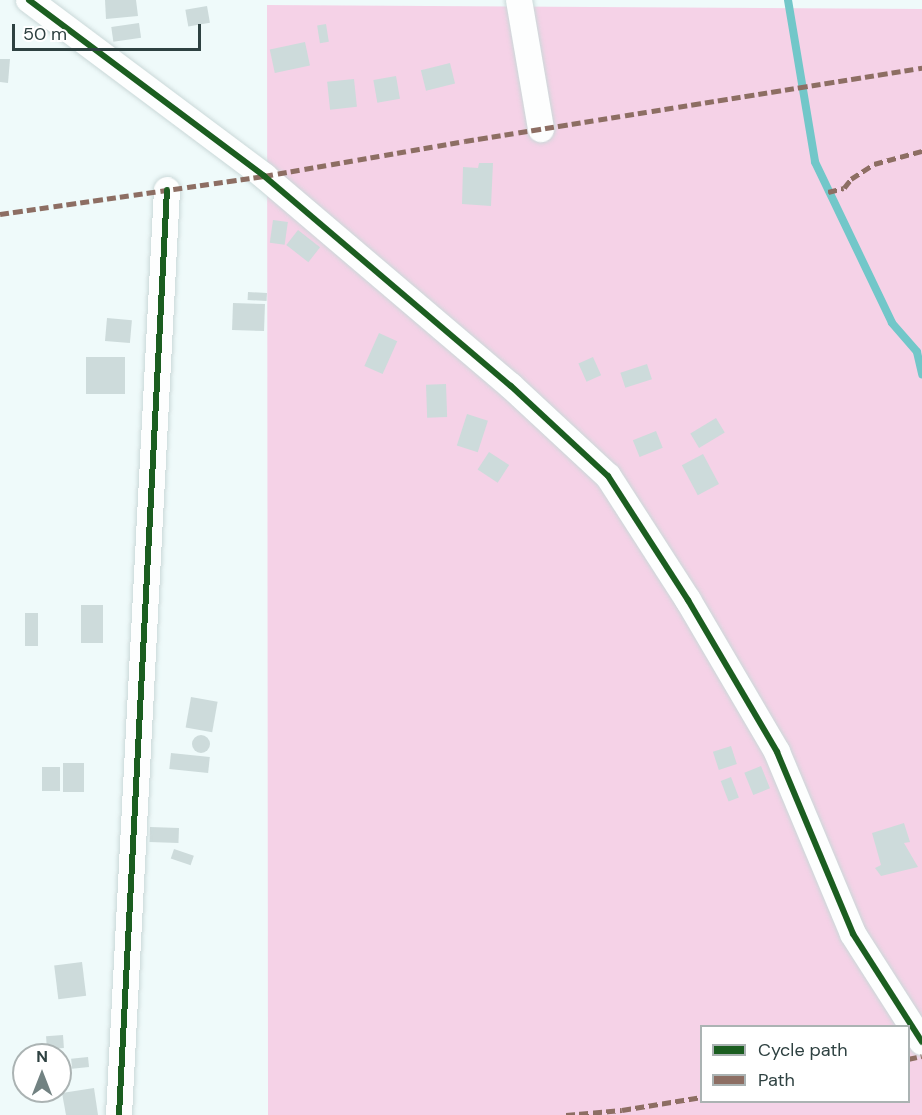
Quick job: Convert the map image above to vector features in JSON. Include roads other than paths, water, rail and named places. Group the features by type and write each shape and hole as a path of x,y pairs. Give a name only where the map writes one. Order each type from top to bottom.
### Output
{"street":[{"path":"29,0 264,176 511,386 608,476 688,600 777,752 853,934 922,1042"},
{"path":"519,0 541,129"},
{"path":"119,1115 167,190"}],"waterway":[{"path":"788,0 815,162 892,323 917,352 922,374"}]}
